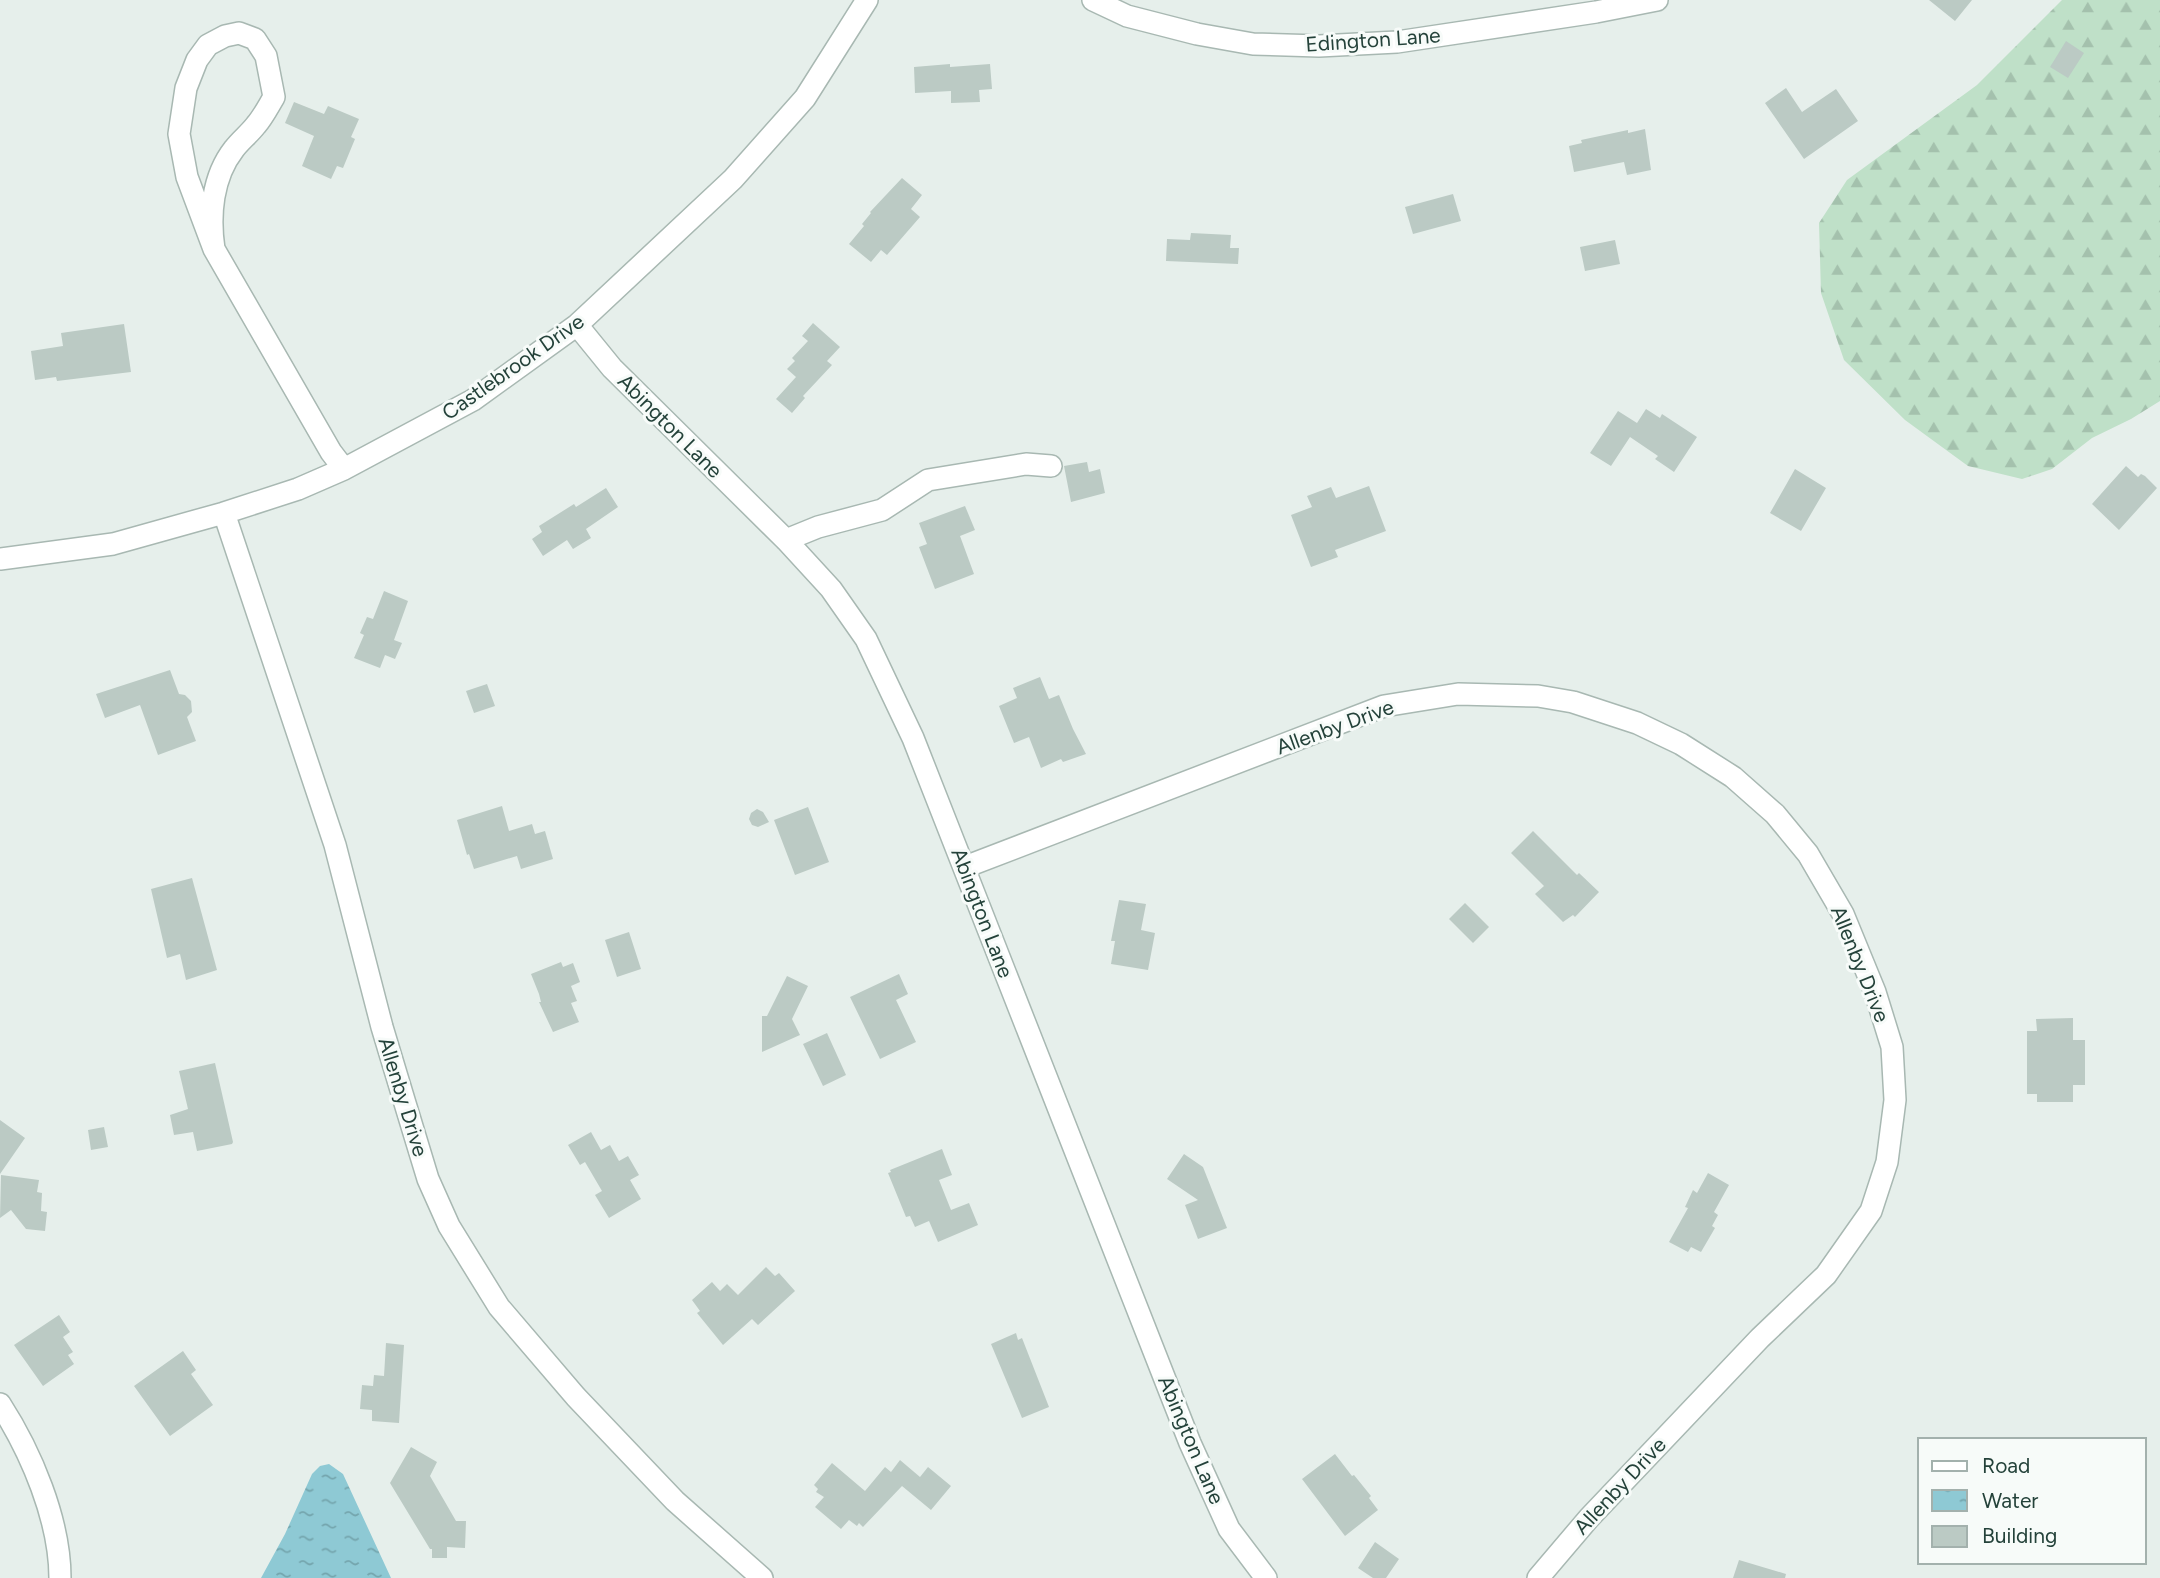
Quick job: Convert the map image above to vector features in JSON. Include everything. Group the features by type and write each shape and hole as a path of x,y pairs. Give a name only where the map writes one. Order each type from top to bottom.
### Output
{"street":[{"name":"Castlebrook Drive","path":"0,559 113,544 298,489 344,469 473,400 577,326 733,179 805,98 866,0"},
{"name":"Edington Lane","path":"1093,0 1127,16 1197,34 1253,44 1319,46 1397,42 1596,12 1657,0"},
{"path":"214,249 211,230 214,196 220,171 233,150 258,124 274,97 266,56 255,39 239,33 225,36 208,45 197,60 186,88 179,134 187,177 214,249 331,452 344,469"},
{"name":"Abington Lane","path":"577,326 612,369 786,540 831,589 866,639 913,738 965,867 1190,1443 1229,1529 1266,1578"},
{"path":"786,540 818,527 882,510 928,480 1026,464 1051,466"},
{"name":"Allenby Drive","path":"224,513 335,845 404,1101 428,1179 449,1226 499,1307 576,1398 675,1501 762,1578"},
{"name":"Allenby Drive","path":"965,867 1384,706 1458,694 1538,696 1573,702 1627,718 1681,744 1732,777 1775,814 1808,853 1843,914 1875,992 1892,1047 1895,1100 1886,1162 1871,1211 1826,1275 1760,1338 1588,1518 1538,1578"},
{"path":"0,1404 16,1429 37,1476 53,1526 60,1578"}],"green space":[{"path":"2062,0 2160,0 2160,401 2092,438 2052,469 2022,479 1968,466 1905,420 1844,360 1821,293 1819,223 1847,180 1977,85"}],"water":[{"path":"329,1464 343,1474 391,1578 261,1578 285,1534 312,1474 320,1466"}],"building":[{"path":"1929,0 1972,0 1955,21"},
{"path":"2066,41 2084,53 2068,78 2050,67"},
{"path":"950,64 950,67 990,64 992,89 979,90 980,102 951,103 951,91 915,93 914,67"},
{"path":"1786,88 1802,112 1836,89 1858,121 1804,159 1765,103"},
{"path":"294,102 324,114 328,106 359,119 351,137 355,139 343,168 337,166 331,179 302,166 314,136 285,123"},
{"path":"1645,129 1651,170 1627,175 1624,162 1574,172 1569,146 1582,143 1581,140"},
{"path":"902,178 922,195 911,209 920,217 887,255 881,250 871,262 849,244 864,226 862,224 870,212"},
{"path":"1453,194 1461,221 1413,234 1405,207"},
{"path":"1191,233 1231,235 1230,248 1239,248 1238,264 1166,261 1167,239 1190,240"},
{"path":"1615,240 1620,264 1585,271 1580,247"},
{"path":"813,323 840,347 827,361 832,365 803,396 805,398 792,413 776,399 796,377 787,369 795,361 792,358 808,341 802,336"},
{"path":"124,324 131,372 57,381 56,377 35,380 31,351 63,346 61,333"},
{"path":"1646,409 1660,418 1662,414 1697,437 1674,472 1655,459 1658,456 1630,437 1611,466 1590,453 1618,411 1637,423"},
{"path":"1087,462 1089,472 1100,469 1105,493 1071,502 1064,466"},
{"path":"2126,466 2138,477 2141,474 2145,476 2157,488 2119,530 2092,504"},
{"path":"1795,469 1826,488 1801,531 1770,513"},
{"path":"1369,486 1386,531 1335,550 1338,557 1311,567 1291,515 1312,507 1307,496 1331,487 1336,498"},
{"path":"606,488 618,507 586,529 591,538 573,549 567,540 543,556 532,539 542,532 539,526"},
{"path":"965,506 975,530 960,536 974,574 935,589 919,547 927,544 919,523"},
{"path":"384,591 408,601 394,640 402,643 395,659 385,655 380,668 354,658 364,635 360,633 367,617 373,619"},
{"path":"170,670 179,694 185,695 191,701 192,712 187,717 196,741 158,755 140,705 105,718 96,694"},
{"path":"1040,677 1049,699 1059,695 1086,754 1063,762 1061,759 1041,768 1029,737 1014,743 999,706 1017,698 1013,688"},
{"path":"487,684 495,706 474,713 466,691"},
{"path":"502,806 509,831 532,824 535,834 545,831 553,859 521,869 517,856 474,869 457,820"},
{"path":"808,807 829,862 795,875 774,820"},
{"path":"757,809 763,812 769,822 758,827 752,825 749,819 751,813"},
{"path":"1533,831 1577,875 1579,873 1599,892 1575,917 1573,915 1563,922 1535,894 1544,886 1511,853"},
{"path":"192,878 217,970 186,980 180,954 167,958 151,889"},
{"path":"1119,900 1146,904 1141,930 1155,933 1148,970 1111,964 1115,941 1111,941"},
{"path":"1465,903 1489,927 1473,943 1449,919"},
{"path":"629,932 641,969 617,977 605,940"},
{"path":"561,962 563,967 573,963 580,982 571,986 577,1001 571,1003 579,1022 553,1032 539,1002 539,994 531,974"},
{"path":"899,974 908,994 896,1000 916,1042 880,1059 850,997"},
{"path":"787,976 808,986 792,1019 800,1035 762,1052 762,1016 767,1016"},
{"path":"2073,1018 2073,1040 2085,1040 2085,1085 2073,1085 2073,1102 2037,1102 2037,1094 2027,1094 2027,1031 2037,1031 2036,1019"},
{"path":"827,1033 846,1075 823,1086 803,1044"},
{"path":"215,1063 233,1142 197,1151 193,1132 174,1135 170,1115 188,1109 179,1071"},
{"path":"0,1120 25,1138 0,1174"},
{"path":"104,1127 108,1147 91,1150 88,1130"},
{"path":"591,1132 601,1150 610,1145 619,1161 628,1156 639,1175 630,1180 641,1199 609,1218 595,1195 602,1191 585,1162 580,1165 568,1145"},
{"path":"942,1149 952,1175 939,1180 951,1210 969,1203 978,1225 938,1242 929,1221 915,1227 910,1216 906,1217 888,1173"},
{"path":"1184,1154 1203,1167 1227,1228 1198,1239 1185,1205 1198,1200 1167,1179"},
{"path":"1708,1173 1729,1185 1714,1212 1718,1215 1712,1226 1715,1228 1701,1252 1691,1247 1688,1252 1669,1242 1688,1208 1685,1207 1693,1190 1697,1193"},
{"path":"1,1175 39,1180 37,1192 42,1193 41,1211 47,1212 45,1231 26,1229 11,1210 0,1218"},
{"path":"766,1267 775,1276 779,1273 795,1291 758,1325 752,1319 723,1345 697,1313 700,1311 692,1300 712,1282 720,1291 727,1284 738,1295"},
{"path":"59,1315 70,1332 63,1337 73,1352 68,1355 74,1364 43,1386 14,1345"},
{"path":"1016,1333 1018,1340 1022,1338 1049,1407 1022,1418 991,1344"},
{"path":"386,1343 404,1345 399,1423 372,1421 372,1410 360,1409 362,1385 373,1386 374,1375 384,1376"},
{"path":"183,1351 196,1370 191,1374 213,1405 170,1436 134,1386"},
{"path":"411,1447 437,1462 430,1476 456,1521 466,1521 465,1548 447,1547 447,1558 432,1558 432,1549 390,1483"},
{"path":"1335,1454 1371,1496 1369,1498 1378,1510 1345,1536 1302,1479"},
{"path":"900,1460 920,1477 928,1467 951,1486 931,1510 902,1486 863,1527 849,1520 841,1529 815,1507 824,1497 816,1492 818,1489 814,1485 832,1463 865,1491 885,1467 891,1472"},
{"path":"1375,1542 1399,1559 1386,1578 1373,1578 1358,1568"},
{"path":"1739,1560 1786,1574 1785,1578 1733,1578"}]}
